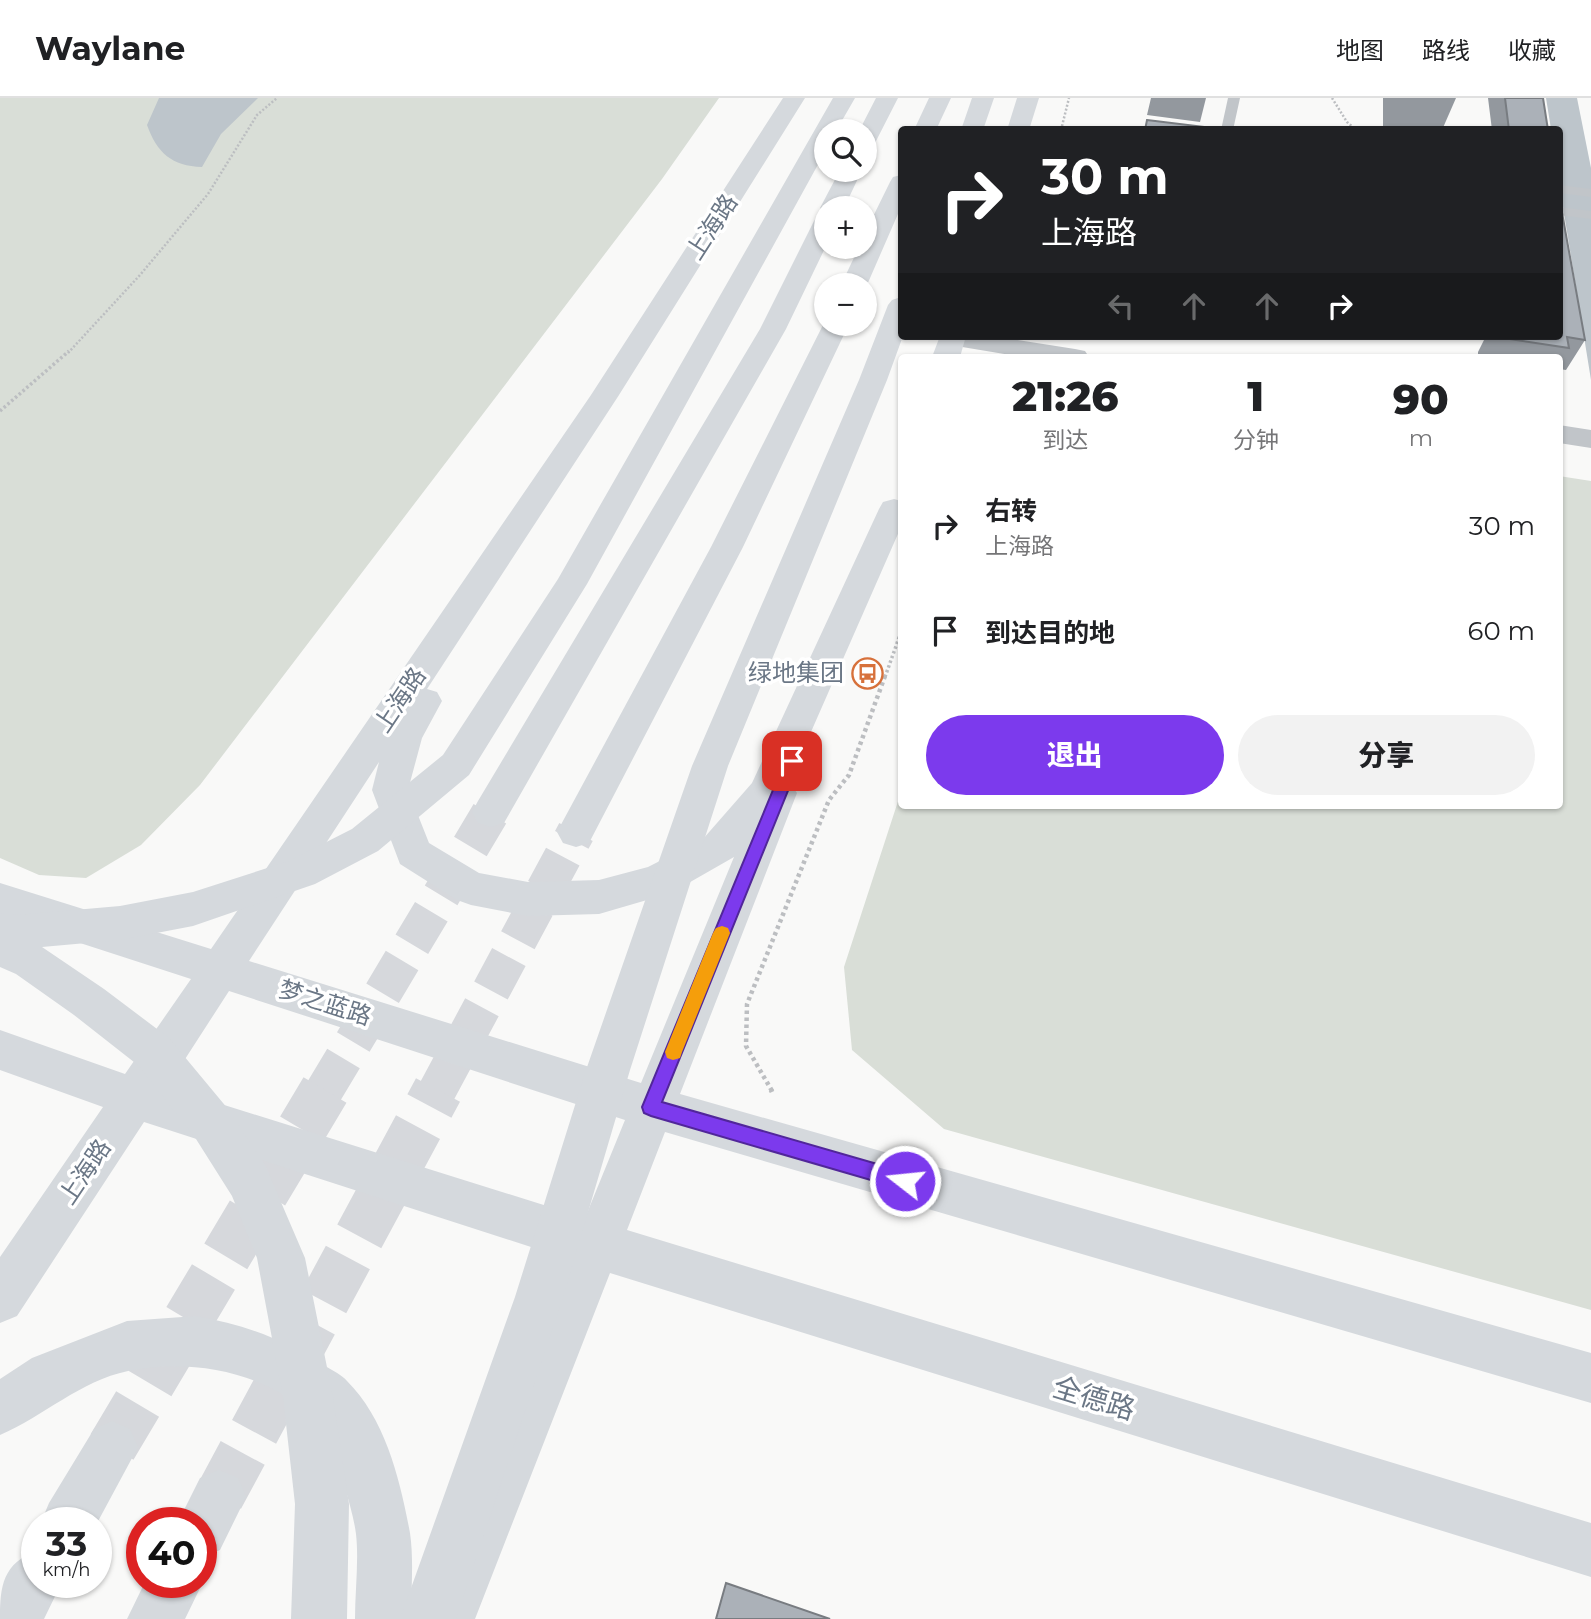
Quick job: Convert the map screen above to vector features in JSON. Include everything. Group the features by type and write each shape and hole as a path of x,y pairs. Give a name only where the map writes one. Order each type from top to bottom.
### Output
{"main road":[{"name":"上海路","path":"0,1299 605,395 794,98"},
{"path":"0,930 18,932 132,921 193,909 301,873 365,840 456,765 571,584 844,98"},
{"path":"876,119 887,98"},
{"path":"927,126 940,98"},
{"path":"974,125 985,98"},
{"path":"1019,126 1028,98"},
{"path":"859,273 898,189"},
{"path":"491,812 773,329 814,245"},
{"path":"428,1619 539,1297 608,1070 710,766 873,380 898,313"},
{"path":"576,832 727,547 830,336"},
{"path":"605,395 404,737 390,790 414,853 471,888 528,898 599,897 657,881 717,850 766,792 897,498"},
{"path":"447,1619 897,498"},
{"name":"梦之蓝路","path":"0,900 651,1107"},
{"path":"0,948 30,961 154,1052 212,1124 249,1181 281,1258 308,1397 322,1504 320,1619"},
{"path":"0,1050 135,1098 597,1245"},
{"path":"651,1107 1591,1378"},
{"name":"全德路","path":"597,1245 1591,1550"},
{"path":"0,1409 50,1376 127,1346 196,1341 240,1349 282,1367 329,1398 362,1447 383,1535 383,1619"},
{"path":"77,1507 112,1447"},
{"path":"13,1619 25,1598"},
{"path":"155,1619 166,1598"}],"street":[{"path":"951,344 1046,354"},
{"path":"1563,435 1591,439"}],"lane":[{"path":"1228,126 1234,98"},
{"path":"1563,190 1591,193"},
{"path":"1563,212 1591,215"}],"path":[{"path":"0,411 61,360 140,275 208,194 257,115 277,98"},
{"path":"1062,126 1069,98"},
{"path":"1332,98 1352,126"},
{"path":"780,1099 769,1090 746,1046 747,1004 829,800 849,775 898,640"}],"shaded area":[{"path":"0,98 719,98 662,179 200,785 141,845 86,878 39,875 0,858"},
{"path":"159,98 258,98 221,134 202,167 174,161 161,150 151,135 147,125"},
{"path":"1546,98 1577,98 1591,168 1591,380 1563,207 1563,126 1551,126"},
{"path":"1563,477 1591,481 1591,1310 944,1129 852,1050 844,967 898,801 898,809 1563,809"}],"building":[{"path":"1505,98 1543,98 1547,126 1508,126"},
{"path":"1147,120 1197,126 1146,126"},
{"path":"1563,218 1585,340 1567,337 1569,348 1516,340 1563,340"},
{"path":"726,1583 830,1619 716,1619"}],"tunnel":[{"path":"324,1091 491,812"},
{"path":"437,1091 576,832"},
{"path":"112,1447 325,1090"},
{"path":"219,1497 438,1090"}],"slow traffic":[{"path":"673,1052 722,933"}],"place":[{"name":"绿地集团","path":"867,673"}],"route":[{"path":"792,761 651,1107 905,1181"}]}
